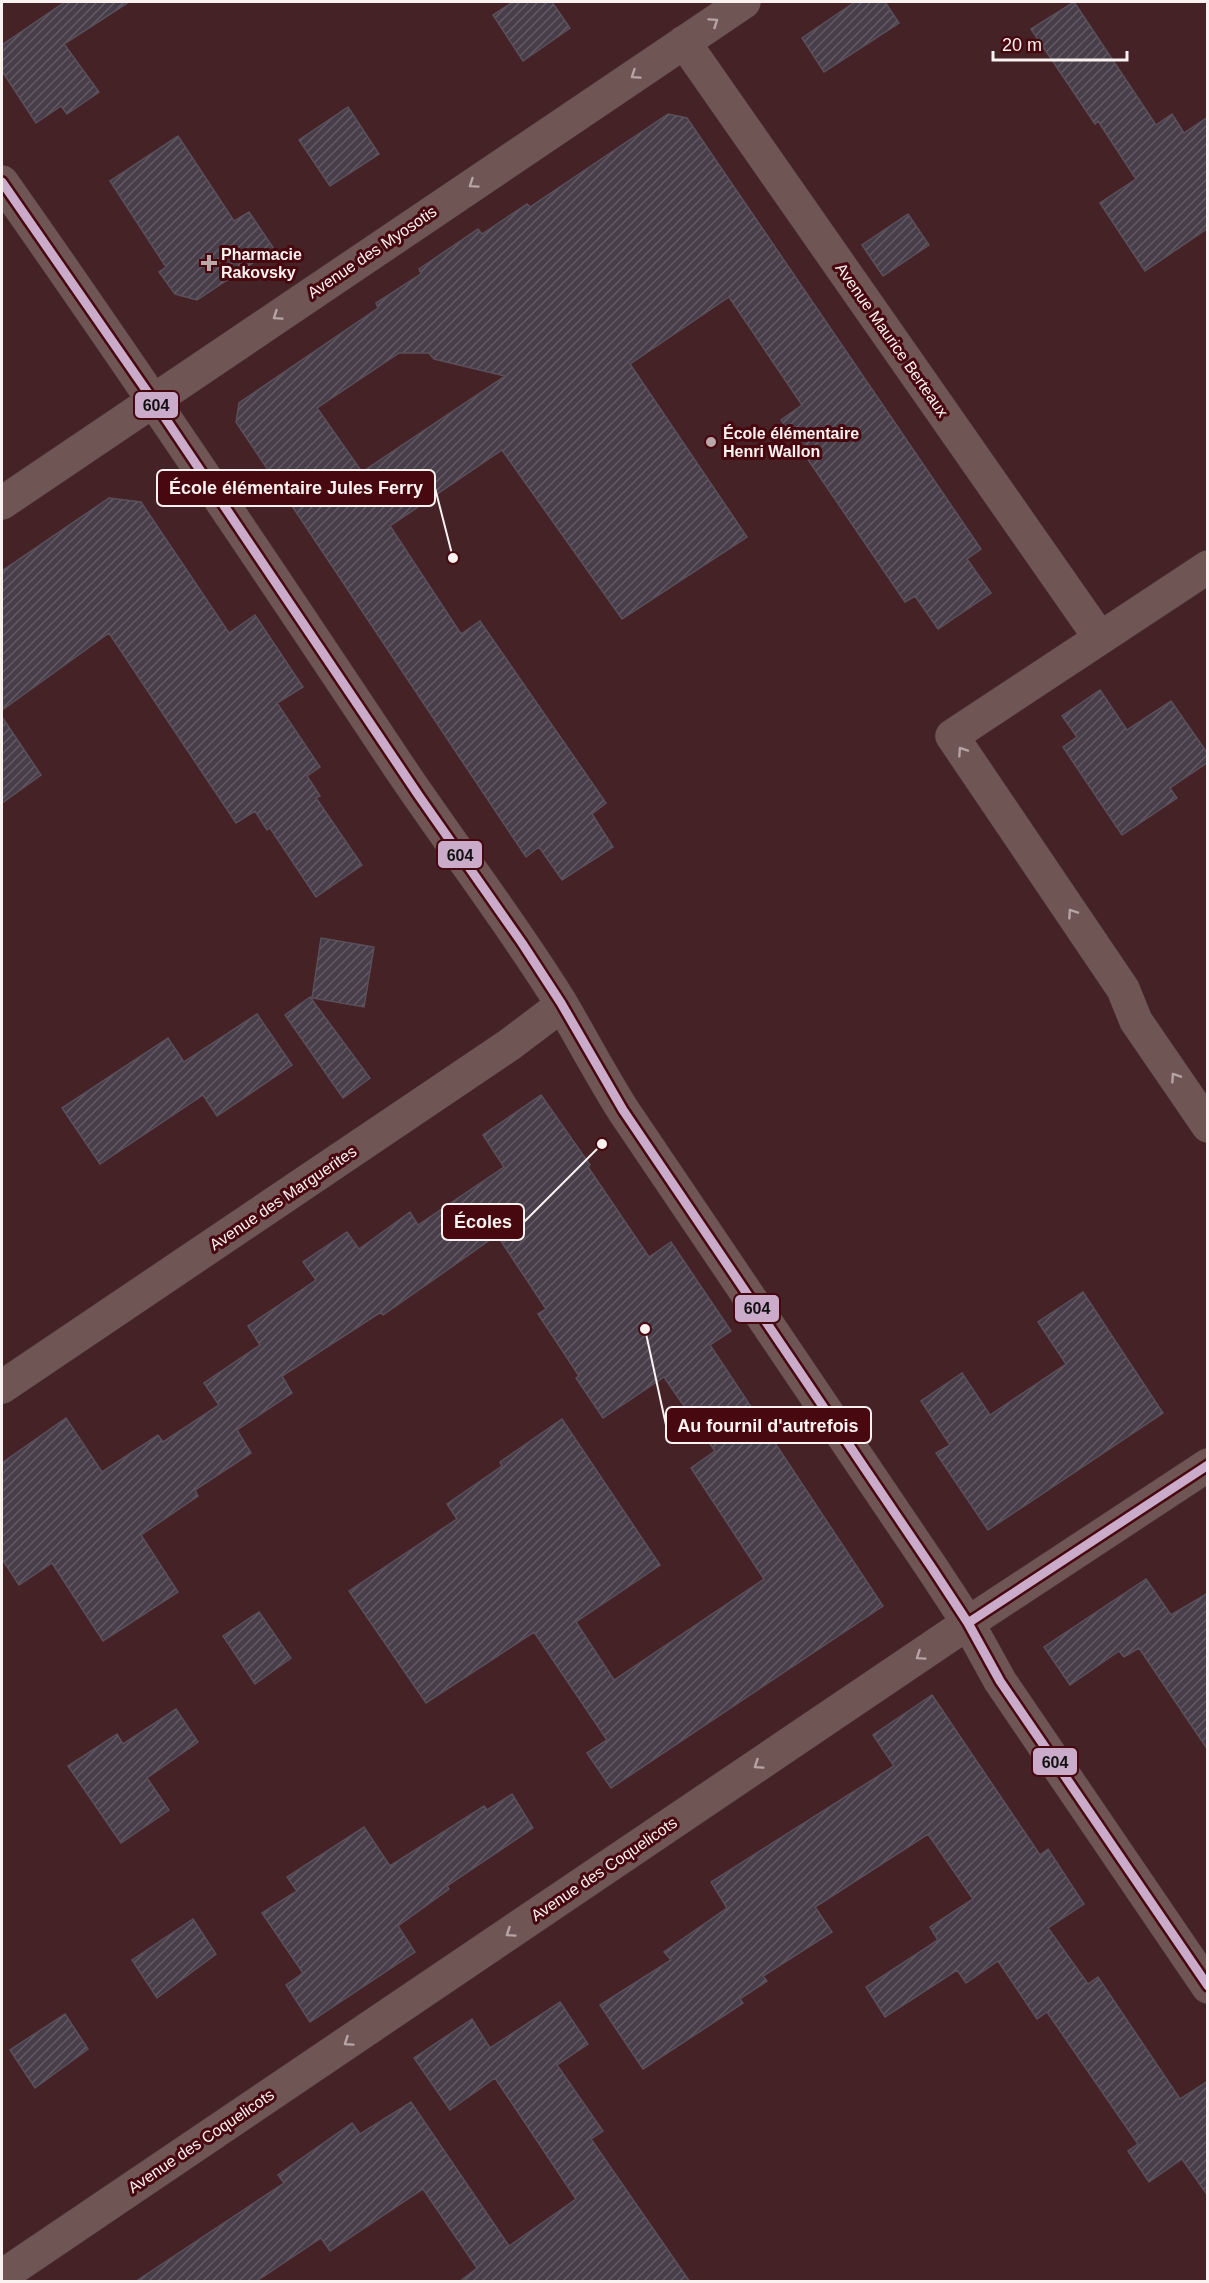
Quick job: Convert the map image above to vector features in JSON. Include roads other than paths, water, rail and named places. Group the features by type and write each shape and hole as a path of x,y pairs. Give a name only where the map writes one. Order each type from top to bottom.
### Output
{"street":[{"name":"Avenue des Myosotis","path":"2,503 744,2"},
{"name":"Avenue Maurice Berteaux","path":"684,42 1100,638"},
{"path":"2,182 154,400 562,1005 584,1048 623,1110 968,1623 1000,1681 1208,1987"},
{"path":"1208,567 952,736 1123,989 1136,1021 1208,1126"},
{"name":"Avenue des Marguerites","path":"2,1387 509,1045 562,1005"},
{"name":"Avenue des Coquelicots","path":"2,2276 968,1623 1208,1465"}],"place":[{"name":"Pharmacie Rakovsky","path":"209,263"},
{"name":"École élémentaire Henri Wallon","path":"711,442"},
{"name":"École élémentaire Jules Ferry","path":"453,558"},
{"name":"Écoles","path":"602,1144"},
{"name":"Au fournil d'autrefois","path":"645,1329"}]}
